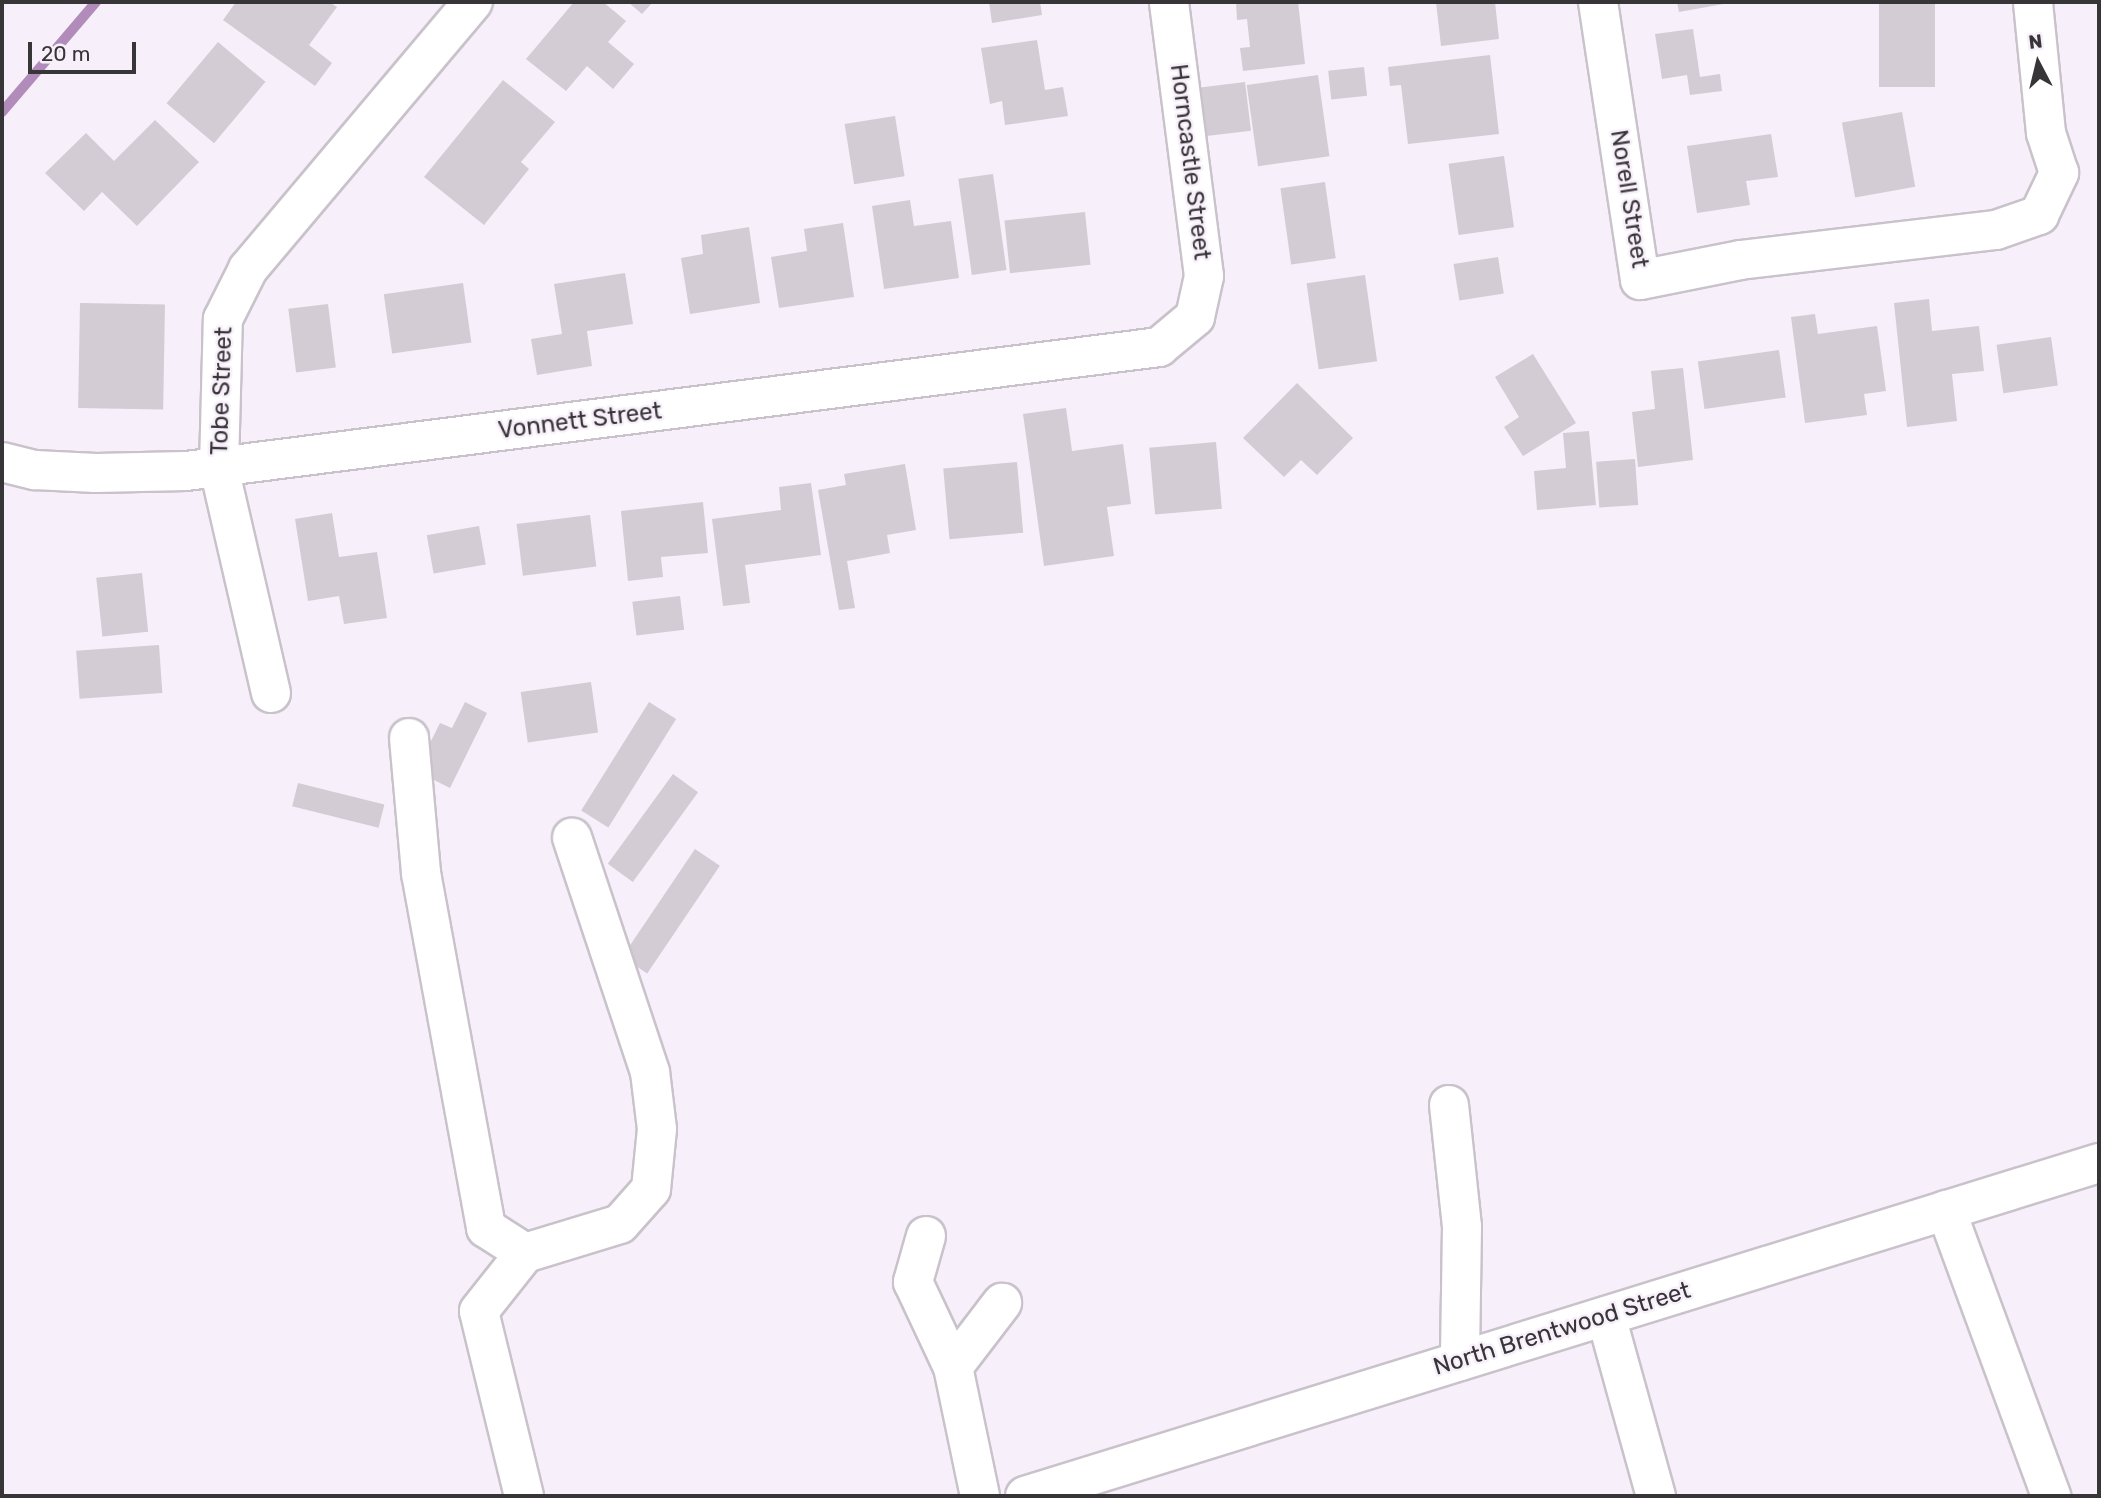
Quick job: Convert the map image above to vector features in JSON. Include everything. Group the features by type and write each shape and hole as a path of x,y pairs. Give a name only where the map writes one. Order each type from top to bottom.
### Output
{"street":[{"name":"Tobe Street","path":"271,693 219,467 223,319 248,269 474,2"},
{"name":"Horncastle Street","path":"1159,347 1195,317 1204,276 1169,2"},
{"name":"Norell Street","path":"1598,2 1640,280 1740,260 1882,241 1996,230 2039,215 2059,173 2046,133 2033,2"},
{"name":"Vonnett Street","path":"2,462 36,470 96,473 219,467 1159,347"},
{"path":"408,738 421,873 486,1228 525,1253"},
{"path":"524,1496 479,1311 525,1253 621,1224 650,1189 657,1129 650,1072 572,838"},
{"path":"1449,1105 1462,1227 1460,1361"},
{"name":"North Brentwood Street","path":"1025,1496 2099,1163"},
{"path":"1946,1210 2051,1496"},
{"path":"926,1236 913,1282 953,1367 980,1496"},
{"path":"953,1367 1002,1303"},
{"path":"1606,1316 1656,1496"}],"building":[{"path":"236,2 329,2 337,7 309,45 332,63 315,86 223,20"},
{"path":"574,2 603,2 626,21 608,42 634,64 613,89 587,66 566,91 526,59"},
{"path":"628,2 653,2 642,14"},
{"path":"989,2 1040,2 1042,15 992,23"},
{"path":"1236,2 1298,2 1305,64 1243,71 1240,48 1250,47 1247,19 1237,20"},
{"path":"1436,2 1495,2 1499,39 1441,46"},
{"path":"1677,2 1729,2 1729,3 1679,12"},
{"path":"1879,2 1935,2 1935,87 1879,87"},
{"path":"1693,29 1700,77 1720,74 1722,91 1690,95 1687,75 1662,79 1655,34"},
{"path":"1037,40 1045,90 1063,87 1068,116 1005,125 1002,101 990,104 981,48"},
{"path":"218,42 265,82 214,143 167,103"},
{"path":"1490,55 1499,134 1408,144 1401,85 1390,86 1388,67"},
{"path":"1364,67 1367,96 1331,100 1328,71"},
{"path":"1318,75 1329,156 1258,166 1247,85"},
{"path":"503,80 555,122 521,162 529,169 484,225 424,177"},
{"path":"1245,82 1251,131 1202,137 1196,88"},
{"path":"1902,112 1915,187 1855,197 1842,123"},
{"path":"895,116 905,176 854,184 845,124"},
{"path":"155,120 199,162 137,226 102,192 84,211 45,173 86,133 114,161"},
{"path":"1771,134 1778,177 1746,181 1750,205 1697,213 1687,146"},
{"path":"1504,156 1514,227 1459,235 1449,164"},
{"path":"993,174 1006,270 972,275 958,179"},
{"path":"1325,182 1336,258 1291,265 1280,188"},
{"path":"910,200 914,226 951,221 959,278 884,289 872,206"},
{"path":"1085,212 1091,265 1010,273 1004,220"},
{"path":"843,223 854,297 779,308 771,257 807,251 804,229"},
{"path":"749,227 760,303 690,314 681,258 703,254 701,235"},
{"path":"1498,257 1504,294 1459,301 1454,264"},
{"path":"625,273 633,324 587,331 592,366 537,375 531,339 562,334 554,284"},
{"path":"1365,275 1377,361 1319,369 1307,283"},
{"path":"463,283 471,342 392,354 384,294"},
{"path":"1929,299 1932,331 1979,326 1984,371 1952,374 1957,421 1907,427 1894,303"},
{"path":"80,303 165,304 163,409 78,408"},
{"path":"328,304 336,368 296,372 288,309"},
{"path":"1815,314 1818,334 1877,326 1886,391 1864,394 1867,415 1805,423 1791,317"},
{"path":"2051,337 2058,386 2003,393 1997,345"},
{"path":"1779,350 1786,398 1704,409 1698,361"},
{"path":"1533,354 1576,423 1523,456 1504,427 1519,417 1495,377"},
{"path":"1683,368 1693,460 1638,467 1632,412 1655,409 1651,371"},
{"path":"1297,383 1353,438 1317,475 1301,460 1284,477 1243,438"},
{"path":"1066,408 1072,451 1123,444 1131,504 1107,507 1114,556 1044,566 1023,414"},
{"path":"1589,431 1596,505 1537,510 1534,471 1566,468 1563,433"},
{"path":"1216,442 1222,509 1155,515 1149,448"},
{"path":"1635,459 1638,505 1599,508 1596,462"},
{"path":"1017,462 1023,533 949,539 943,468"},
{"path":"905,464 916,530 887,535 890,553 847,561 855,608 839,610 818,490 846,485 844,474"},
{"path":"811,483 821,555 745,565 750,603 723,606 712,519 781,510 779,487"},
{"path":"703,502 708,553 661,557 663,577 628,581 621,511"},
{"path":"332,513 339,557 377,552 387,618 344,624 339,596 308,601 295,519"},
{"path":"590,515 596,567 523,576 517,524"},
{"path":"479,526 486,564 434,574 427,535"},
{"path":"142,573 148,632 102,636 96,578"},
{"path":"680,596 684,630 637,636 632,602"},
{"path":"159,645 162,693 80,699 76,651"},
{"path":"591,682 598,733 528,742 521,692"},
{"path":"465,702 487,713 450,788 416,771 440,723 452,728"},
{"path":"649,702 676,719 608,828 581,811"},
{"path":"673,774 698,792 633,882 608,864"},
{"path":"298,783 384,805 379,828 292,806"},
{"path":"695,849 720,866 647,974 622,957"}],"waterway":[{"path":"2,112 96,2"}]}
